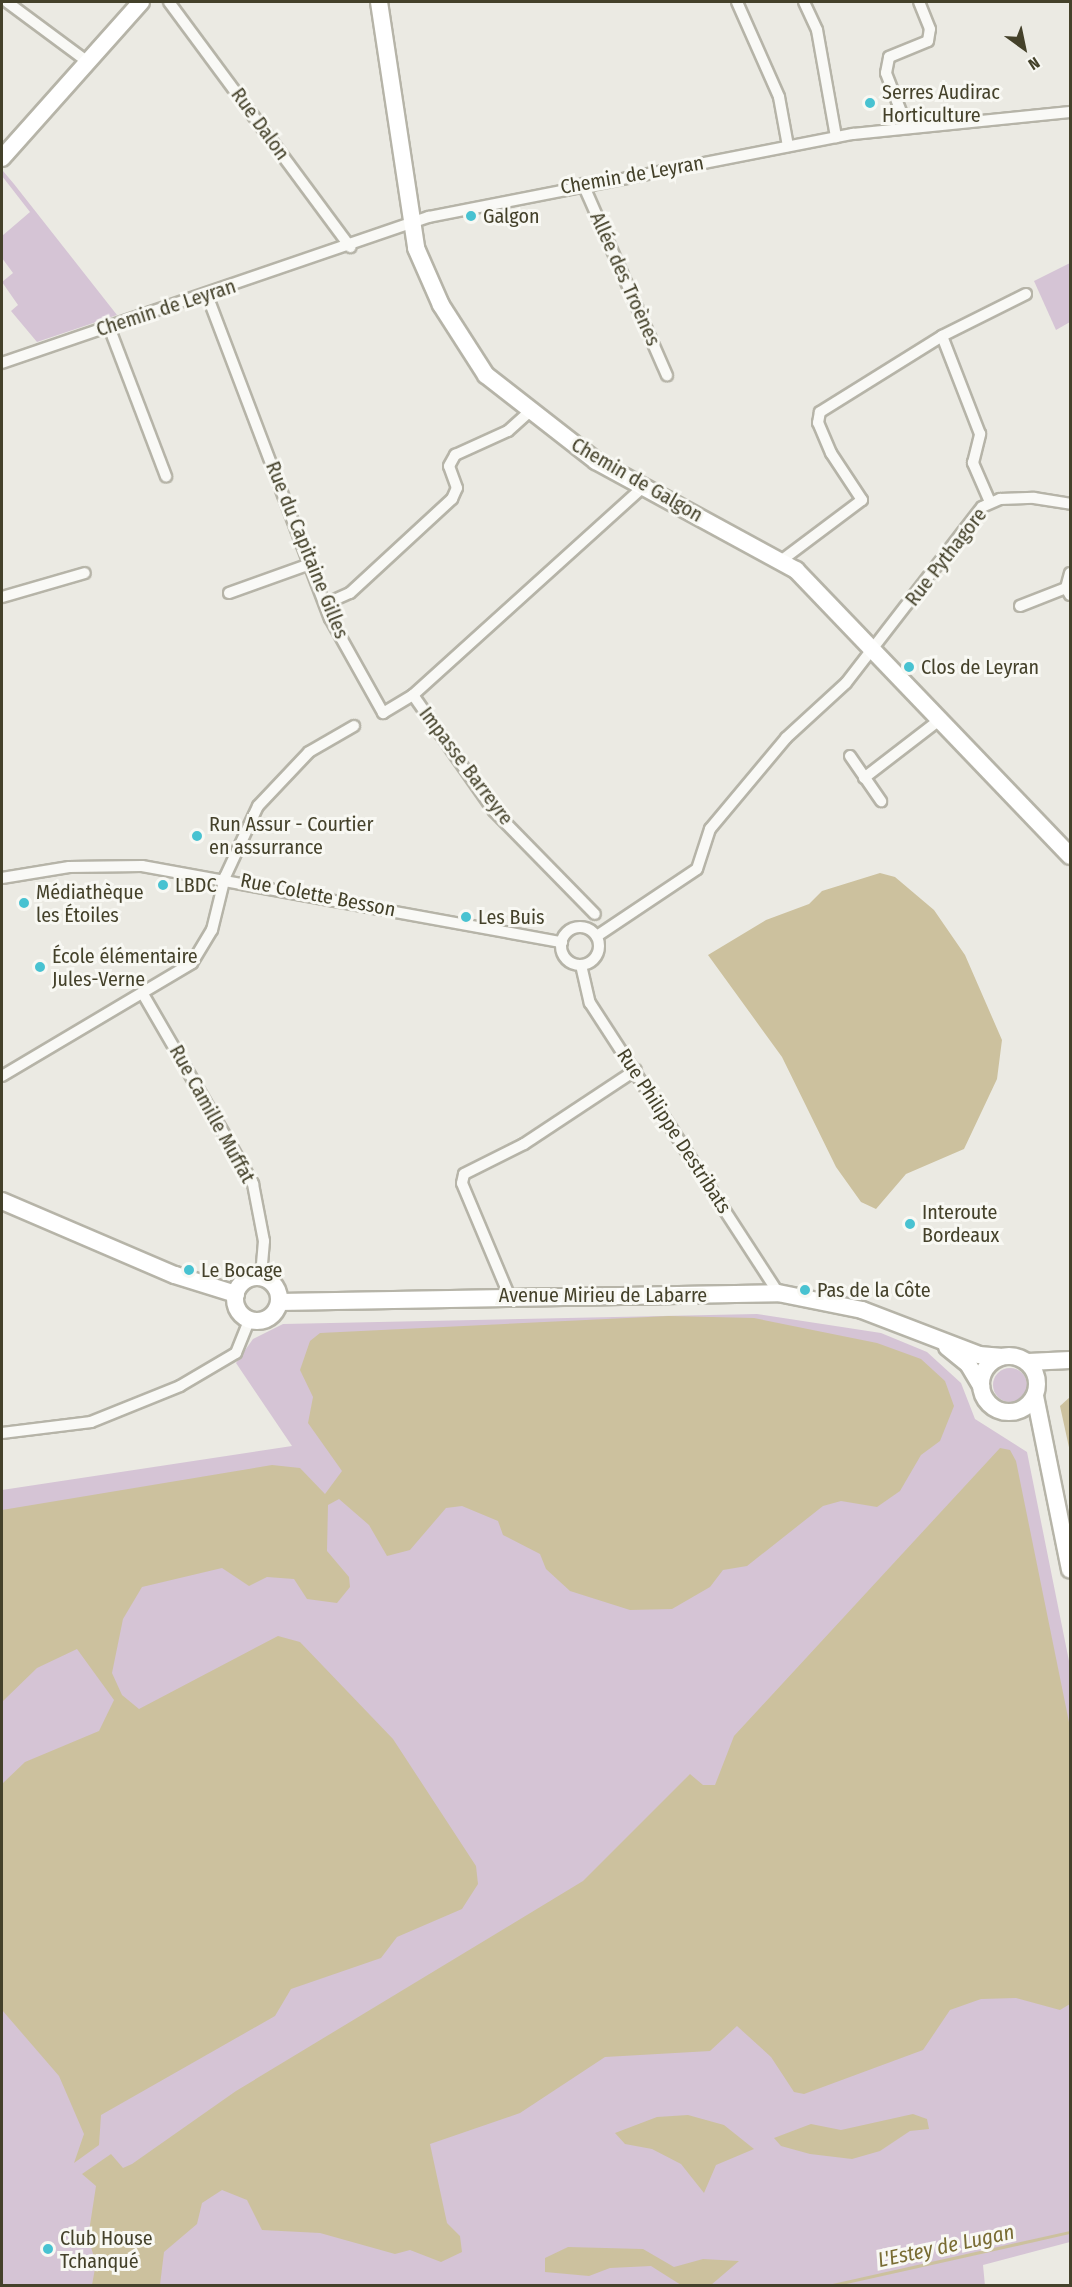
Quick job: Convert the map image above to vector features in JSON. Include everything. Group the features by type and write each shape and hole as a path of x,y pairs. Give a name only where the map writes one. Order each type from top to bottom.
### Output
{"main road":[{"path":"2,158 141,2"},
{"name":"Chemin de Galgon","path":"380,2 411,226 441,305 486,375 529,412 596,461 782,560 817,588 1070,853"},
{"path":"2,1202 175,1275 236,1294"},
{"path":"261,1277 273,1283 279,1302 267,1318 250,1319 237,1308 236,1294 242,1282 261,1277"},
{"name":"Avenue Mirieu de Labarre","path":"279,1302 509,1295 778,1293 922,1329 979,1355 1000,1357"},
{"name":"Avenue Mirieu de Labarre","path":"922,1329 968,1364 981,1386"},
{"path":"1043,1444 1027,1425 988,1403 981,1386 985,1369 1000,1357 1028,1362 1071,1361"},
{"path":"1006,1412 1020,1410 1071,1361"},
{"path":"1028,1362 1036,1393 1043,1444 1071,1570"}],"street":[{"path":"7,2 89,63"},
{"name":"Rue Dalon","path":"169,2 350,247"},
{"path":"737,2 778,96 788,146"},
{"path":"804,2 817,30 836,137"},
{"path":"907,128 886,73 890,57 928,40 930,28 919,2"},
{"name":"Chemin de Leyran","path":"2,363 411,226 583,184 836,137 1071,112"},
{"name":"Allée des Troènes","path":"583,184 668,375"},
{"path":"782,560 862,500 818,423 820,412 942,336 1026,294"},
{"name":"Rue du Capitaine Gilles","path":"207,295 325,604 383,713 413,695 644,486"},
{"path":"109,327 166,476"},
{"path":"942,336 980,434 973,463 990,502"},
{"path":"325,604 350,593 452,499 458,488 449,466 455,455 508,431 529,412"},
{"name":"Rue Pythagore","path":"597,936 697,869 710,829 786,738 837,693 875,649 990,502 1034,498 1071,504"},
{"path":"229,593 310,564"},
{"path":"2,597 85,573"},
{"path":"1020,606 1068,591 1071,573"},
{"name":"Impasse Barreyre","path":"413,695 494,811 595,914"},
{"path":"864,778 942,718"},
{"path":"2,1076 185,968 205,945 225,877 258,806 288,770 334,734 354,726"},
{"path":"850,756 881,801"},
{"name":"Rue Colette Besson","path":"2,879 98,865 225,877 562,942"},
{"path":"574,928 597,936 597,955 581,965 566,959 562,942 574,928"},
{"name":"Rue Philippe Destribats","path":"581,965 590,1003 636,1070 778,1293"},
{"name":"Rue Camille Muffat","path":"143,994 253,1184 264,1241 261,1277"},
{"path":"509,1295 462,1184 464,1174 524,1144 636,1070"},
{"path":"2,1433 91,1422 161,1394 236,1353 250,1319"}],"shaded area":[{"path":"3,171 117,315 37,342 11,311 18,305 2,282 13,273 2,258 2,236 30,212 2,176"},
{"path":"1070,263 1070,322 1056,330 1034,281"},
{"path":"880,873 895,877 934,910 965,955 1002,1040 997,1079 964,1149 906,1174 876,1209 861,1202 836,1167 782,1057 708,955 766,920 809,904 822,891"},
{"path":"757,1314 881,1333 927,1352 961,1383 975,1419 1027,1452 1070,1666 1070,2242 983,2265 985,2286 2,2285 2,1490 292,1446 236,1363 253,1339 283,1324"},
{"path":"669,1316 754,1318 877,1343 921,1359 945,1381 954,1406 940,1441 921,1455 900,1491 877,1507 841,1501 823,1506 747,1566 723,1570 710,1587 672,1609 630,1610 570,1591 546,1569 540,1554 503,1535 498,1521 462,1506 446,1508 410,1550 387,1556 369,1525 339,1499 328,1505 327,1551 349,1577 350,1587 337,1603 307,1599 294,1579 267,1577 249,1586 222,1568 142,1587 123,1619 112,1673 122,1695 139,1709 278,1636 300,1642 393,1739 476,1866 478,1884 462,1909 397,1937 381,1958 291,1989 275,2016 101,2115 99,2145 74,2163 84,2134 59,2076 2,2010 2,1784 25,1762 99,1731 114,1700 77,1649 37,1668 2,1702 2,1510 272,1465 300,1468 325,1494 342,1471 308,1423 313,1397 300,1370 310,1341 320,1333"},
{"path":"1010,1368 1022,1373 1027,1385 1022,1397 1010,1402 998,1397 993,1385 998,1373"},
{"path":"1070,1397 1070,1452 1060,1406"},
{"path":"1000,1448 1010,1450 1016,1461 1070,1727 1070,2004 1060,2010 1016,1998 981,1999 950,2010 923,2050 804,2094 794,2092 771,2057 737,2026 710,2051 605,2057 520,2113 430,2144 447,2223 460,2236 462,2252 441,2262 410,2250 395,2254 320,2233 262,2230 247,2200 222,2190 202,2203 197,2224 164,2252 160,2285 92,2285 96,2263 88,2238 96,2186 82,2174 111,2154 123,2168 132,2164 236,2091 583,1881 690,1774 703,1785 715,1785 734,1736"},
{"path":"913,2114 927,2119 929,2129 910,2131 880,2151 852,2159 810,2154 781,2146 774,2138 811,2124 841,2130"},
{"path":"688,2115 724,2125 754,2149 716,2165 704,2193 681,2164 652,2149 625,2144 615,2133 657,2117"},
{"path":"568,2247 643,2249 674,2267 703,2259 739,2261 711,2285 681,2285 651,2266 610,2268 589,2276 545,2272 545,2258"}],"waterway":[{"name":"L'Estey de Lugan","path":"828,2286 1070,2232"}],"place":[{"name":"Serres Audirac Horticulture","path":"870,103"},
{"name":"Galgon","path":"471,216"},
{"name":"Clos de Leyran","path":"909,667"},
{"name":"Run Assur - Courtier en assurrance","path":"197,836"},
{"name":"LBDC","path":"163,885"},
{"name":"Médiathèque les Étoiles","path":"24,903"},
{"name":"Les Buis","path":"466,917"},
{"name":"École élémentaire Jules-Verne","path":"40,967"},
{"name":"Interoute Bordeaux","path":"910,1224"},
{"name":"Le Bocage","path":"189,1270"},
{"name":"Pas de la Côte","path":"805,1290"},
{"name":"Club House Tchanqué","path":"48,2249"}]}
